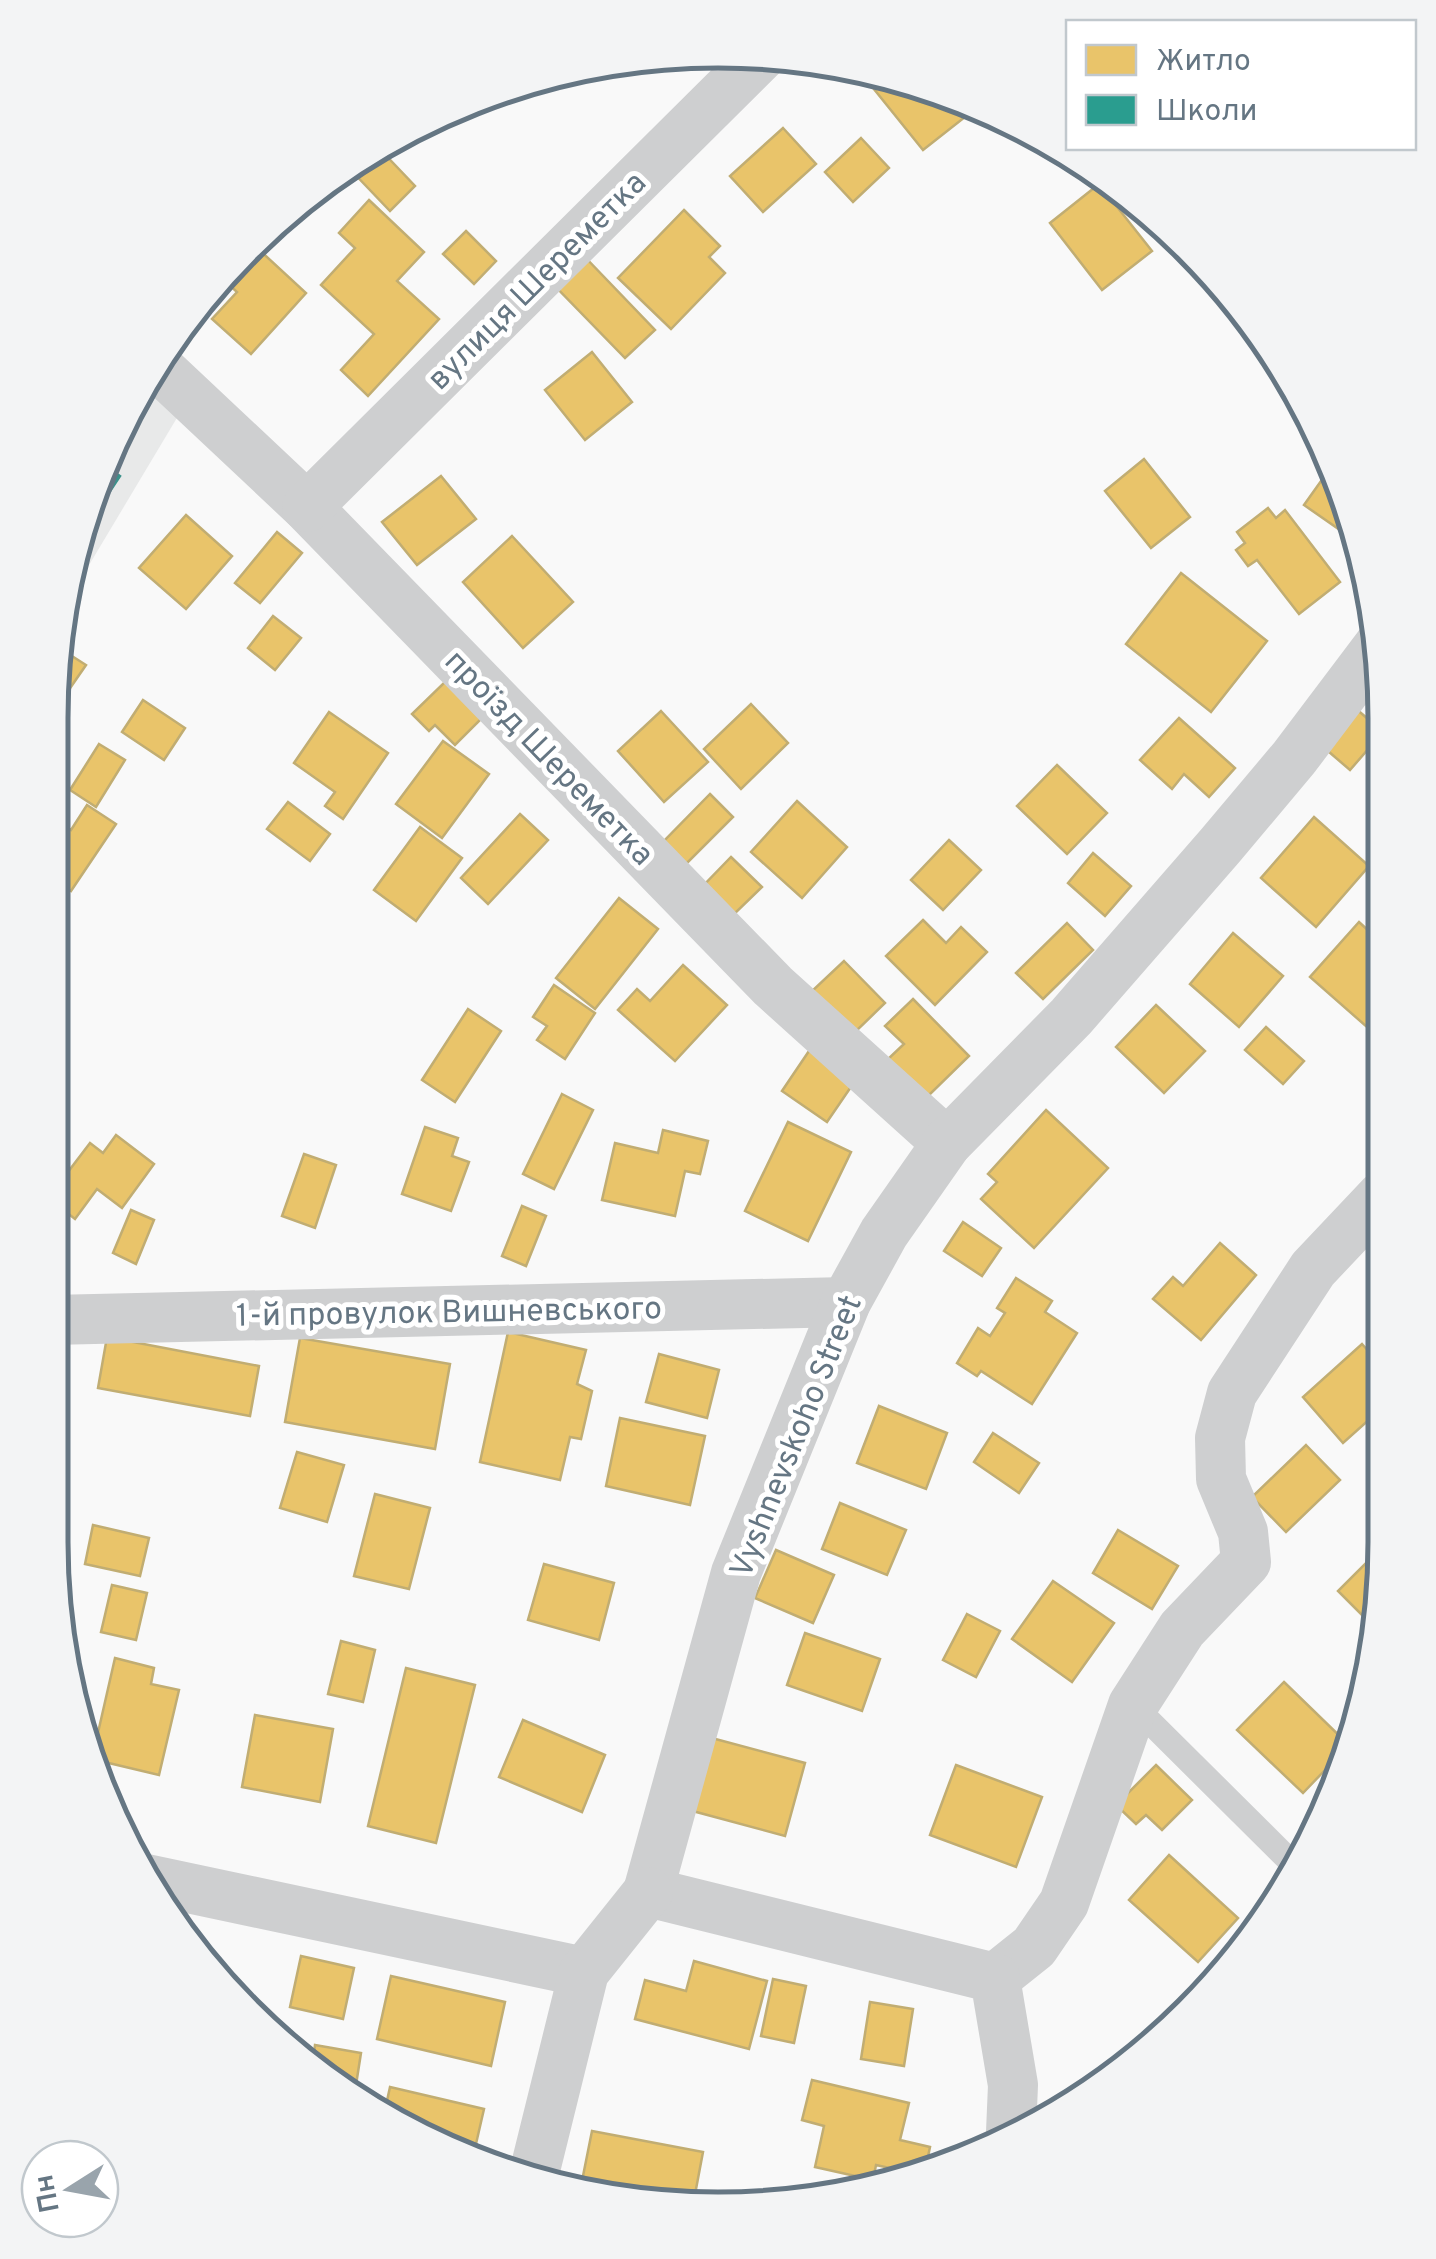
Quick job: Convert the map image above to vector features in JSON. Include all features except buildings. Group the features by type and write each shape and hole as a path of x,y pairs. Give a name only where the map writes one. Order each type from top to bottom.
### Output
{"street":[{"name":"вулиця Шереметка","path":"307,507 748,69"},
{"name":"проїзд Шереметка","path":"166,375 307,507 773,986 947,1143"},
{"name":"Vyshnevskoho Street","path":"648,1892 736,1573 846,1302 884,1233 947,1143 1070,1017 1208,860 1294,758 1366,663"},
{"path":"995,1978 1034,1947 1064,1903 1133,1705 1182,1629 1246,1562 1243,1532 1222,1478 1220,1438 1232,1392 1313,1269 1368,1211"},
{"name":"1-й провулок Вишневського","path":"68,1320 846,1302"},
{"path":"165,1883 584,1972"},
{"path":"536,2165 584,1972 648,1892 995,1978"},
{"path":"995,1978 1013,2085 1011,2121"}],"lane":[{"path":"1133,1705 1286,1857"}],"shaded area":[{"path":"166,374 190,396 84,573 117,469"}]}
